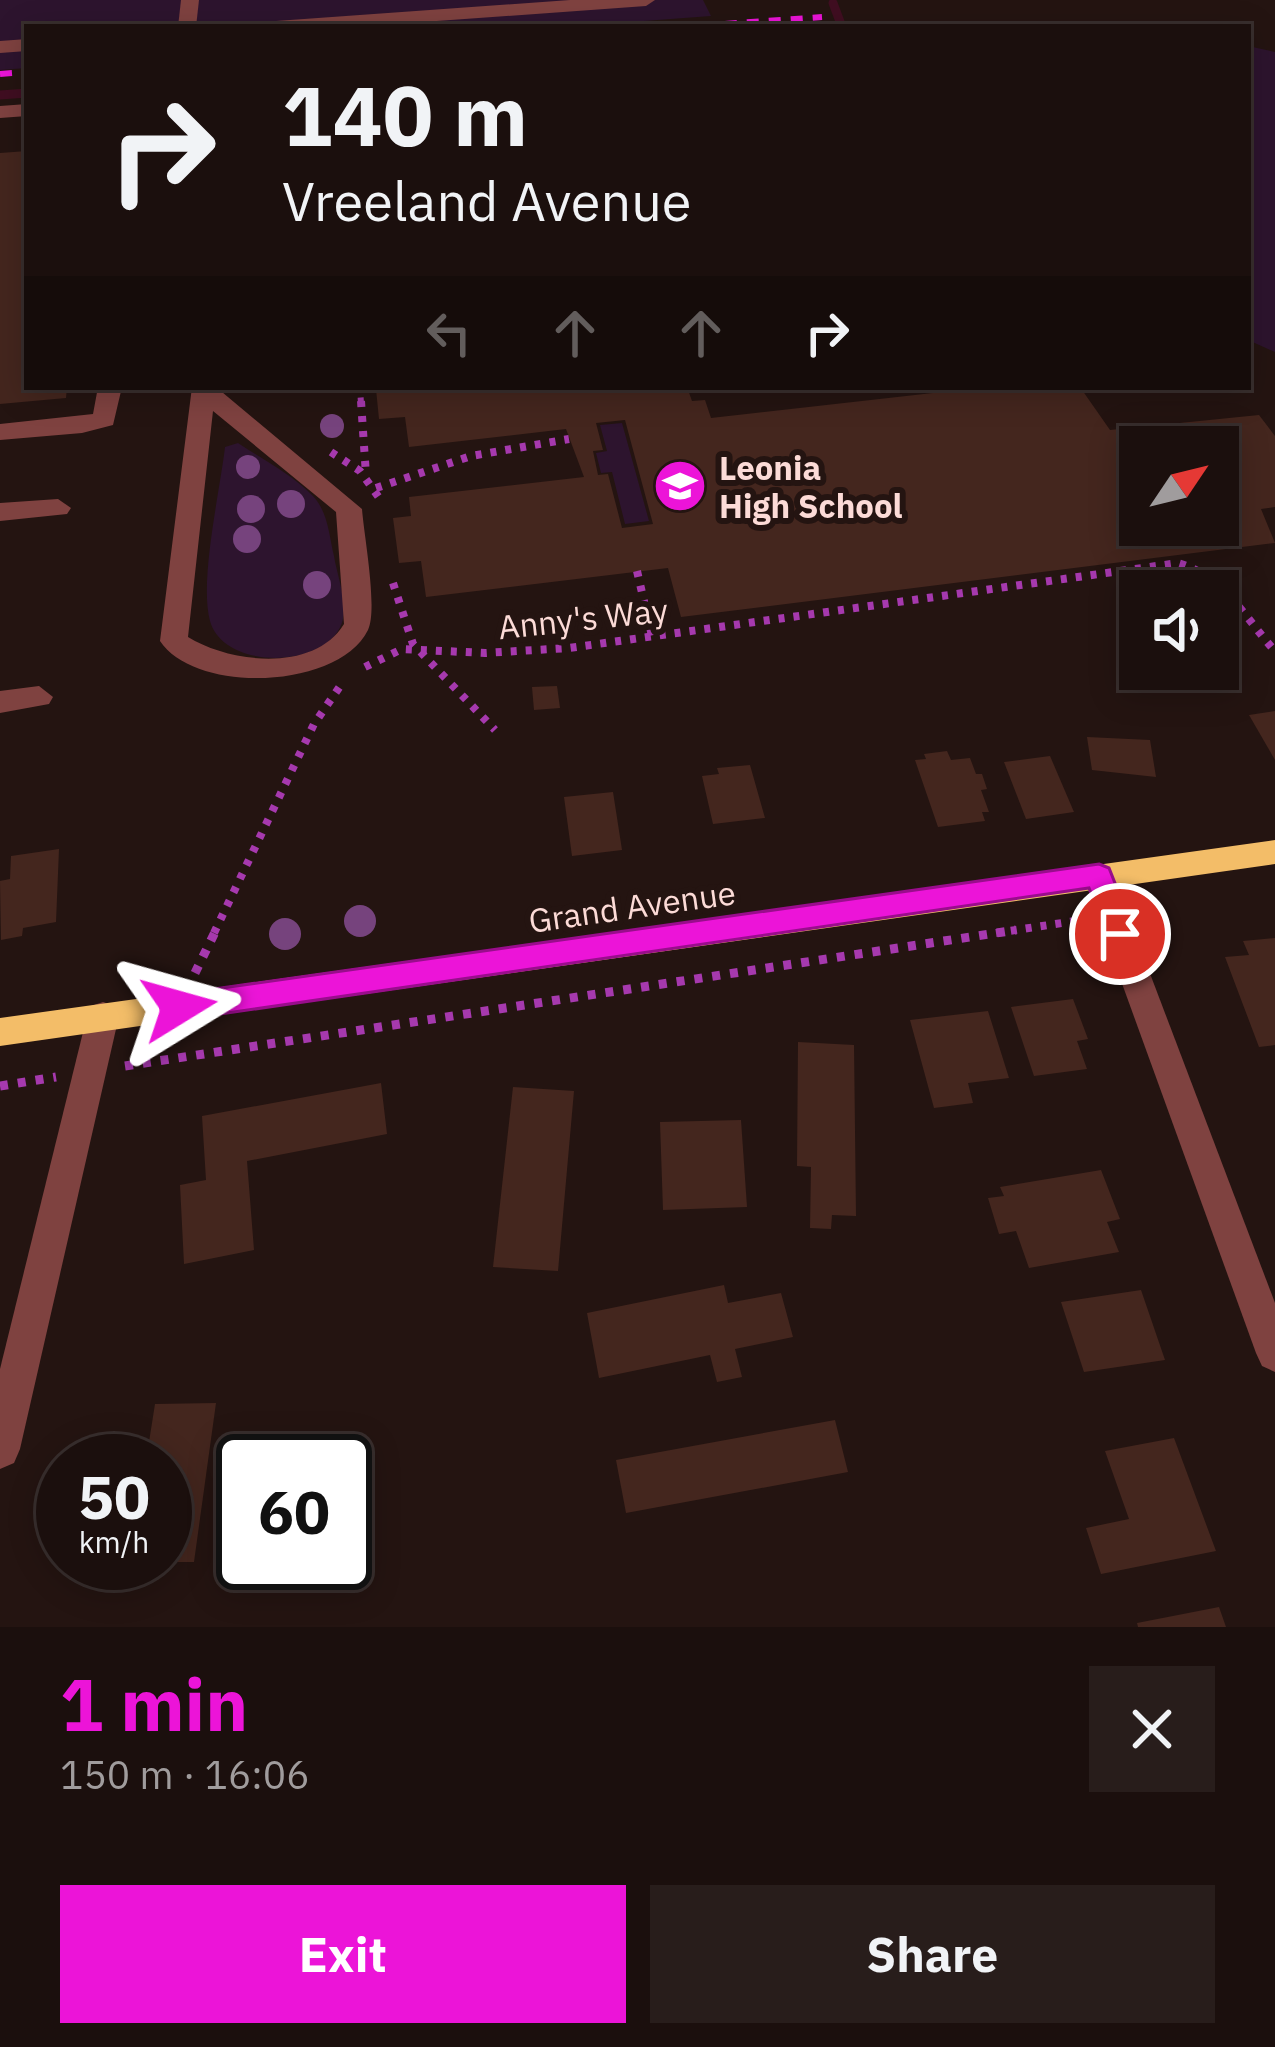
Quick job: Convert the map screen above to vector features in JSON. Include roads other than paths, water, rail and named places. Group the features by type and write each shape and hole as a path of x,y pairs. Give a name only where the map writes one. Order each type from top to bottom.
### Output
{"main road":[{"name":"Grand Avenue","path":"0,1032 1275,852"}],"street":[{"path":"317,24 646,0"},
{"path":"0,431 104,418 109,390"},
{"path":"204,390 174,641 213,663 277,667 329,653 353,636 358,624 349,509 205,390"},
{"path":"0,512 58,508"},
{"path":"0,702 39,698"},
{"path":"1099,876 1275,1353"},
{"path":"0,1448 103,1016"}],"waterway":[{"path":"833,3 841,24"},
{"path":"0,95 24,93"}],"railway":[{"path":"723,24 822,17"},
{"path":"0,74 24,72"}],"place":[{"name":"Leonia High School","path":"680,486"}]}
